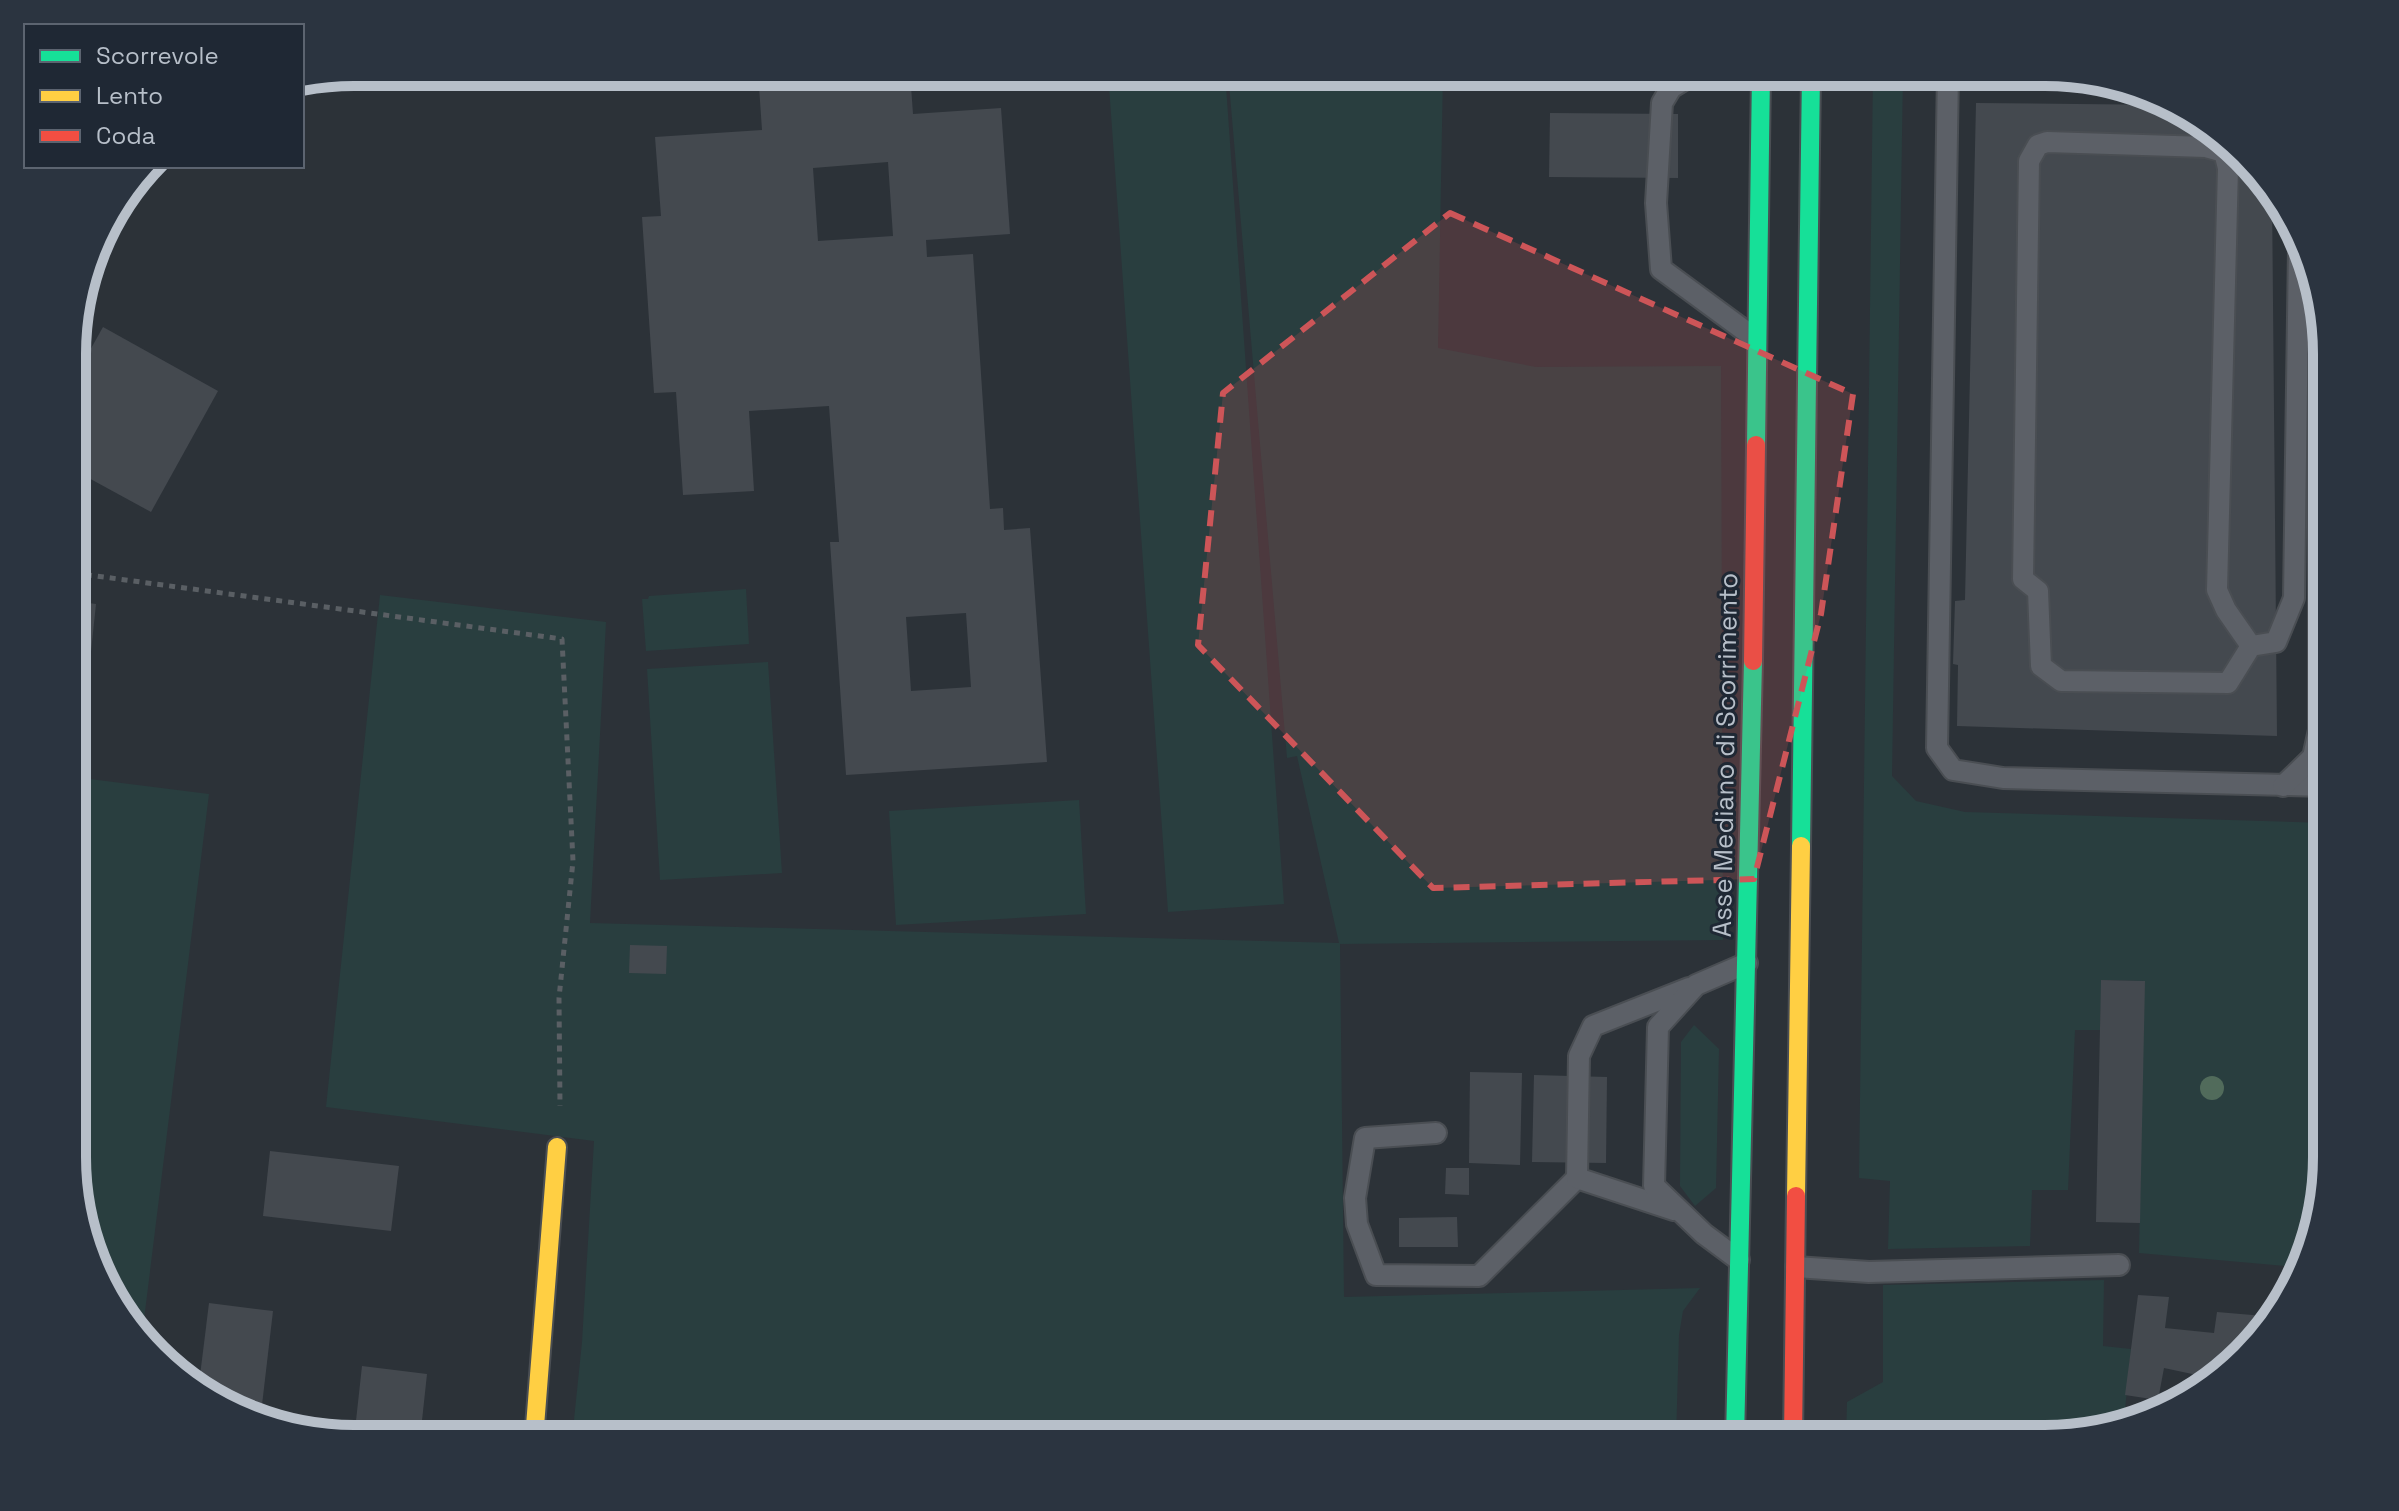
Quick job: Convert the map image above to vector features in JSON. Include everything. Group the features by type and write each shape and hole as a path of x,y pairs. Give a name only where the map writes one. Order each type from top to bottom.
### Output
{"main road":[{"name":"Asse Mediano di Scorrimento","path":"1735,1424 1747,963 1761,86"},
{"path":"1793,1424 1811,86"},
{"path":"535,1425 557,1147"}],"lane":[{"path":"1674,86 1662,103 1656,203 1661,269 1758,340"},
{"path":"1948,86 1937,748 1953,770 2003,778 2312,786"},
{"path":"2219,151 2206,147 2047,142 2038,145 2029,161 2023,579 2038,591 2041,666 2061,681 2228,683 2251,646 2276,642 2294,598 2299,268"},
{"path":"2225,155 2228,168 2217,590 2226,610 2251,646"},
{"path":"2283,786 2312,758"},
{"path":"1436,1133 1365,1138 1355,1198 1357,1224 1376,1275 1479,1276 1577,1178 1579,1056 1593,1026 1747,963"},
{"path":"1696,985 1658,1027 1654,1186 1704,1234 1740,1261"},
{"path":"1577,1178 1680,1212"},
{"path":"1796,1267 1869,1272 2119,1265"}],"path":[{"path":"86,575 562,639 573,861 559,998 562,1081 557,1147"}],"highlighted area":[{"path":"1450,213 1853,394 1821,614 1754,879 1433,888 1198,645 1223,393"}],"green space":[{"path":"1109,86 1226,86 1284,904 1168,912"},
{"path":"1229,86 1443,86 1438,348 1536,367 1721,366 1723,940 1340,944 1344,1297 1700,1288 1683,1311 1679,1335 1676,1424 573,1425 582,1342 594,1141 326,1107 380,595 606,622 590,923 1339,943 1297,756 1287,758"},
{"path":"1873,86 1903,86 1892,776 1916,801 1965,812 2312,823 2312,1175 2308,1209 2289,1266 2139,1253 2144,981 2102,980 2100,1030 2075,1030 2068,1190 2032,1190 2030,1246 1888,1249 1890,1181 1859,1178"},
{"path":"746,589 749,644 646,651 642,599"},
{"path":"768,662 782,873 660,880 647,669"},
{"path":"86,779 209,794 144,1323 114,1276 100,1243 88,1192"},
{"path":"1079,800 1086,914 896,925 889,811"},
{"path":"1694,1025 1719,1049 1716,1188 1695,1206 1680,1186 1681,1042"},
{"path":"2104,1280 2103,1346 2131,1349 2125,1413 2063,1424 1846,1424 1847,1402 1883,1382 1883,1285"}],"building":[{"path":"759,86 911,86 913,114 1001,108 1010,234 926,240 927,257 973,254 990,509 1003,508 1004,530 1030,528 1047,762 846,775 830,542 839,542 829,406 749,411 754,491 683,495 676,392 654,393 642,217 661,216 655,137 762,130","holes":["888,162 893,236 818,241 813,168","966,613 971,687 911,691 906,617"]},
{"path":"1976,103 2148,106 2194,131 2235,164 2272,213 2277,736 1957,726 1958,665 1953,664 1955,601 1965,600"},
{"path":"1550,113 1678,114 1678,178 1549,177"},
{"path":"103,327 218,391 151,512 86,477 86,357"},
{"path":"86,603 96,604 86,699"},
{"path":"630,945 667,946 666,974 629,973"},
{"path":"2101,980 2145,981 2140,1223 2096,1222"},
{"path":"1470,1072 1522,1073 1520,1165 1469,1163"},
{"path":"1534,1075 1607,1077 1606,1163 1532,1162"},
{"path":"270,1151 399,1166 391,1231 263,1216"},
{"path":"1446,1168 1469,1168 1469,1195 1445,1194"},
{"path":"1457,1217 1458,1247 1399,1247 1399,1218"},
{"path":"2138,1295 2169,1297 2165,1328 2214,1333 2217,1312 2261,1316 2235,1347 2200,1376 2164,1368 2158,1400 2125,1395"},
{"path":"209,1303 273,1311 262,1408 200,1376"},
{"path":"362,1366 427,1374 422,1425 356,1425"}],"traffic: fast":[{"path":"1756,445 1761,86"},
{"path":"1801,846 1811,86"},
{"path":"1735,1424 1753,661"}],"traffic: slow":[{"path":"1796,1196 1801,846"},
{"path":"535,1425 557,1147"}],"traffic: jam":[{"path":"1753,661 1756,445"},
{"path":"1793,1424 1796,1196"}]}
